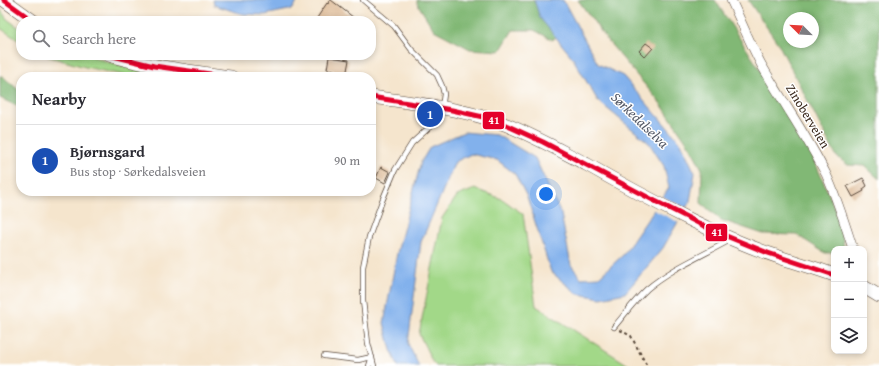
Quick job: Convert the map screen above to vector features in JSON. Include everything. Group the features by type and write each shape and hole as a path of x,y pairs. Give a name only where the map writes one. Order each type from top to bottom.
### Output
{"street":[{"path":"4,0 26,16"},
{"name":"Zinoberveien","path":"731,0 748,40 826,174 852,246"},
{"path":"126,60 181,72"},
{"path":"376,98 442,108 485,118 510,126 530,135 693,221 732,239 779,257 831,274"},
{"path":"867,289 879,296"}],"lane":[{"path":"364,0 394,26 411,49 437,75 444,94 442,108 435,122 412,143 395,170 369,237 363,266 363,301 368,343 374,366"},
{"path":"614,327 646,290 659,280 683,264 732,239"},
{"path":"324,356 358,360 372,357"},
{"path":"369,366 372,357"}],"path":[{"path":"614,327 631,336 647,366"}],"green space":[{"path":"417,0 533,0 539,9 560,30 553,40 534,30 513,30 500,51 470,49 434,30 417,3"},
{"path":"578,0 715,0 806,141 842,225 844,246 831,246 831,253 825,253 797,235 763,234 721,220 701,203 702,169 691,148 661,104 608,41"},
{"path":"748,0 879,0 879,179 865,166 848,165 836,156 779,45"},
{"path":"0,9 7,19 16,25 16,39 0,28"},
{"path":"60,60 102,60 150,72 109,72"},
{"path":"0,76 2,76 16,88 16,106 0,98"},
{"path":"475,189 502,199 523,214 536,306 630,366 436,366 433,363 419,334 442,218 457,196"}],"water":[{"path":"213,0 298,0 293,9 265,15 242,14 214,5"},
{"name":"Sørkedalselva","path":"534,0 563,0 598,64 623,76 681,143 695,173 690,201 663,248 625,293 601,298 578,294 551,272 527,197 515,174 497,160 471,154 455,162 421,242 408,344 419,366 398,366 391,350 384,323 397,253 421,162 430,147 464,132 497,135 535,158 561,214 571,265 581,278 599,277 623,255 669,188 664,166 649,143 598,101 572,57 540,18"}],"pier":[{"path":"661,196 688,209 680,223 652,209"}],"building":[{"path":"331,0 352,16 318,16 327,3 328,4"},
{"path":"646,43 653,48 645,57 639,51"},
{"path":"328,60 349,60 347,72 334,72 334,70 327,69"},
{"path":"381,167 390,172 385,183 376,178"},
{"path":"863,178 867,186 863,189 864,191 853,197 847,186"}],"transit line":[{"name":"41","path":"4,0 26,16"},
{"name":"41","path":"129,60 154,66 196,72"},
{"name":"41","path":"376,98 452,110 499,122 543,142 714,231 768,253 831,274"}],"place":[{"name":"Bjørnsgard","path":"430,114"}]}
